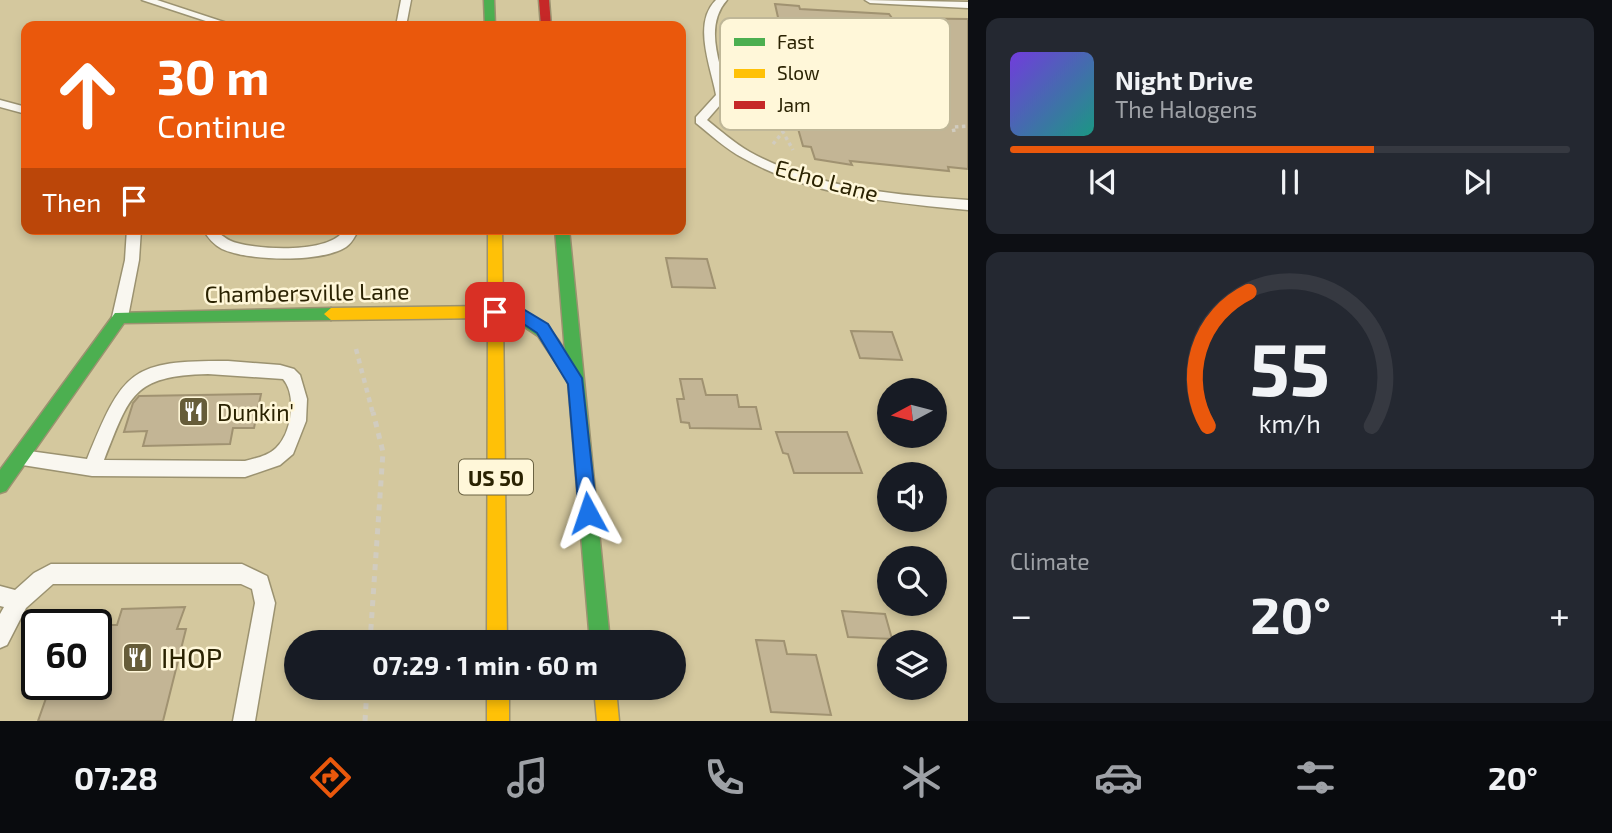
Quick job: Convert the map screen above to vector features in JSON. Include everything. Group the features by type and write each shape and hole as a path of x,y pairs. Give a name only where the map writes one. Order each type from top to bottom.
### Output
{"main road":[{"path":"489,0 491,21"},
{"path":"544,0 546,21"},
{"name":"US 50","path":"495,235 497,630"},
{"path":"563,235 599,630"},
{"name":"Chambersville Lane","path":"120,317 495,312 523,316 543,328 576,383"},
{"path":"0,485 120,317"},
{"path":"498,700 498,721"},
{"path":"606,700 608,721"}],"lane":[{"path":"147,0 215,21"},
{"path":"402,21 406,0"},
{"name":"Echo Lane","path":"720,86 708,23 711,10 722,0"},
{"path":"870,0 968,5"},
{"name":"Echo Lane","path":"720,98 699,120 738,150 774,167 848,189 968,205"},
{"path":"0,103 21,109"},
{"path":"120,317 132,260 134,235"},
{"path":"213,235 233,247 304,250 336,247 349,235"},
{"path":"19,458 92,468 245,469 268,463 287,449 297,420 300,391 289,374 272,368 166,370 146,378 125,394 92,468"},
{"path":"0,638 9,598 51,574 242,574 260,583 264,603 244,721"}],"path":[{"path":"954,132 953,127 957,125 968,126"},
{"path":"773,144 783,132 793,150"},
{"path":"356,349 383,452 371,630"},
{"path":"365,721 366,700"}],"building":[{"path":"775,4 799,6 800,9 889,14 892,18 778,18"},
{"path":"950,19 968,19 968,169 948,167 949,171 850,161 852,165 815,159 811,147 803,146 798,130 950,130"},
{"path":"666,258 707,259 715,288 672,287"},
{"path":"851,331 892,332 902,360 860,358"},
{"path":"680,379 702,379 706,395 737,395 739,407 756,407 761,429 690,428 689,423 681,422 677,399 684,399"},
{"name":"Dunkin'","path":"261,394 254,428 233,428 230,444 143,446 147,431 124,432 133,403 139,396"},
{"path":"776,432 847,432 862,473 794,473 788,454 783,453"},
{"name":"IHOP","path":"185,607 177,629 186,629 163,721 38,721 45,700 112,700 112,625 117,625 122,609"},
{"path":"842,611 886,616 889,630 877,630 877,638 848,637"},
{"path":"756,640 784,641 787,654 816,655 831,715 771,712"}],"traffic: fast":[{"path":"489,0 490,21"},
{"path":"563,235 599,630"},
{"path":"495,312 525,319 543,331 571,375"},
{"path":"0,485 120,317 331,314"}],"traffic: slow":[{"path":"495,235 497,630"},
{"path":"331,314 495,312"},
{"path":"498,700 498,721"},
{"path":"606,700 608,721"}],"traffic: jam":[{"path":"544,0 546,21"}],"place":[{"name":"Dunkin'","path":"194,412"},
{"name":"IHOP","path":"138,657"}],"route":[{"path":"495,312 523,316 543,328 576,383 588,513"}]}
